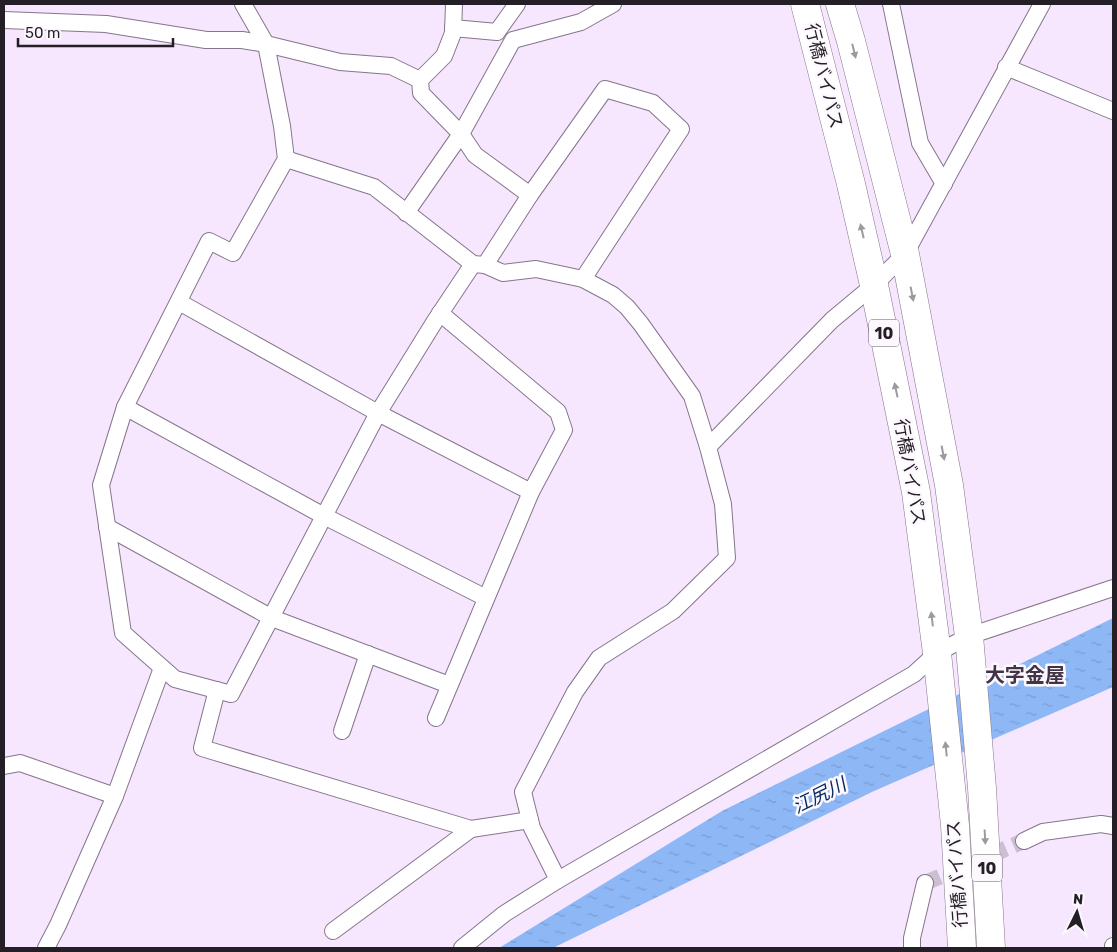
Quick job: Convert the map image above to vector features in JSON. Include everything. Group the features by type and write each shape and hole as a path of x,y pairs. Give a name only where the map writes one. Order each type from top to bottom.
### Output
{"highway":[{"name":"行橋バイパス","path":"805,4 851,184 874,285 916,492 938,660 955,825 962,948"},
{"name":"行橋バイパス","path":"840,4 905,254 949,485 970,647 982,788 991,948"}],"street":[{"path":"243,4 266,44 282,126 286,159 232,253 209,241 125,407 101,485 106,527 124,633 175,679 231,694 378,413 440,313 479,265 605,89 653,103 682,130 583,279"},
{"path":"454,4 453,33 444,56 420,80 421,93 461,134 475,155 530,194"},
{"path":"497,32 517,4"},
{"path":"453,28 497,32 513,40 581,22 613,4"},
{"path":"892,4 920,143 944,184"},
{"path":"708,447 832,320 874,285 905,254 1042,4"},
{"path":"4,20 106,24 206,40 242,40 340,62 391,66 420,80"},
{"path":"406,213 461,134 513,40"},
{"path":"1006,67 1113,111"},
{"path":"286,159 374,187 406,213 479,265 504,273 536,268 583,279 613,295 627,307 641,324 692,396 723,504 727,558 673,611 599,658 575,692 523,792 532,828 558,880"},
{"path":"179,302 378,413 531,492"},
{"path":"436,718 531,492 564,430 558,412 440,313"},
{"path":"125,407 324,516 486,598"},
{"path":"106,527 272,618 449,685"},
{"path":"462,948 504,914 558,880 938,660 1113,588"},
{"path":"342,731 368,654"},
{"path":"46,948 115,796 162,668"},
{"path":"217,690 202,748 471,829 530,820"},
{"path":"4,766 20,763 115,796"},
{"path":"1024,841 1043,832 1101,824 1113,826"},
{"path":"333,931 471,829"},
{"path":"912,948 912,938 924,883"}],"water":[{"name":"江尻川","path":"1113,618 1113,687 874,791 553,948 499,948 722,811"}],"tunnel":[{"path":"925,883 1024,841"}],"district":[{"name":"大字金屋","path":"1025,675"}]}
